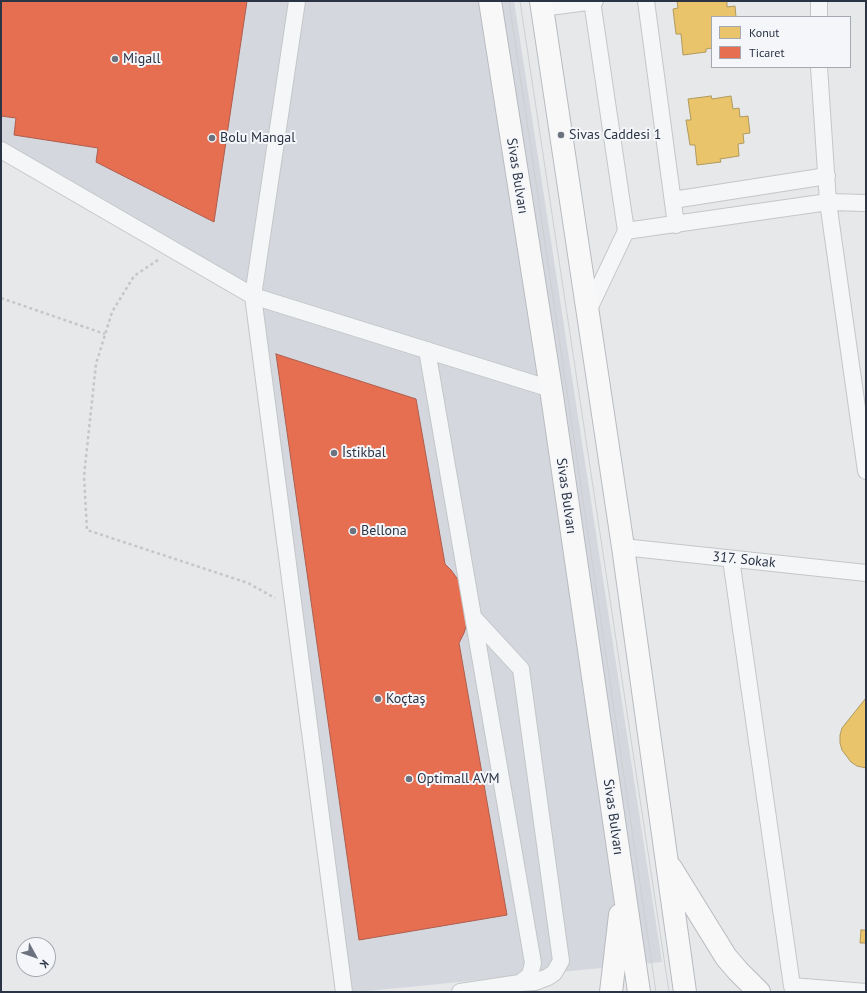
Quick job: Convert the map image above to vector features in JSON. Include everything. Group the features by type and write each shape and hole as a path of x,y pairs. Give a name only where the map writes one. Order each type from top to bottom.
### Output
{"highway":[{"name":"Sivas Bulvarı","path":"490,1 551,389 639,992"},
{"path":"542,5 623,547 684,992"},
{"path":"666,861 726,957 759,992"},
{"path":"611,992 624,886"}],"street":[{"path":"297,1 253,296 344,992"},
{"path":"542,5 593,1 626,231 588,311"},
{"path":"646,1 676,225"},
{"path":"819,1 819,16"},
{"path":"819,68 828,202 866,471"},
{"path":"1,150 253,296 551,389"},
{"path":"673,200 827,176"},
{"path":"626,231 828,202 866,203"},
{"path":"427,350 533,963 530,975 520,983"},
{"name":"317. Sokak","path":"623,547 866,573"},
{"path":"731,559 792,986 866,992"},
{"path":"460,992 535,982 554,973 561,961 521,669 473,616"}],"path":[{"path":"175,251 154,262 134,276 112,312 105,334 96,364 84,476 87,530 248,583 294,607"},
{"path":"1,298 105,334"}],"shaded area":[{"path":"1,1 514,1 662,962 358,992 343,992 252,300 1,148"}],"building: Konut":[{"path":"677,1 727,1 727,7 735,6 736,16 711,16 711,48 706,49 706,52 683,55 681,34 676,34 673,9 678,8"},
{"path":"711,96 712,99 731,96 733,109 739,108 740,117 748,116 750,133 743,134 744,143 738,144 739,156 720,159 721,162 697,165 695,145 690,145 686,120 691,120 688,99"},
{"path":"866,698 866,768 857,766 851,762 842,750 840,735 842,728"},
{"path":"861,930 866,930 866,943 860,943"}],"building: Ticaret":[{"path":"1,1 247,1 214,222 96,162 98,148 14,135 16,118 1,116"},
{"name":"Optimall AVM","path":"276,354 416,399 445,564 459,581 467,623 459,643 507,915 359,940"}],"tram line":[{"path":"509,1 656,992"},
{"path":"520,1 669,992"}],"place":[{"name":"Migall","path":"115,59"},
{"name":"Sivas Caddesi 1","path":"561,135"},
{"name":"Bolu Mangal","path":"212,138"},
{"name":"İstikbal","path":"334,453"},
{"name":"Bellona","path":"353,531"},
{"name":"Koçtaş","path":"378,699"},
{"name":"Optimall AVM","path":"409,779"}]}
